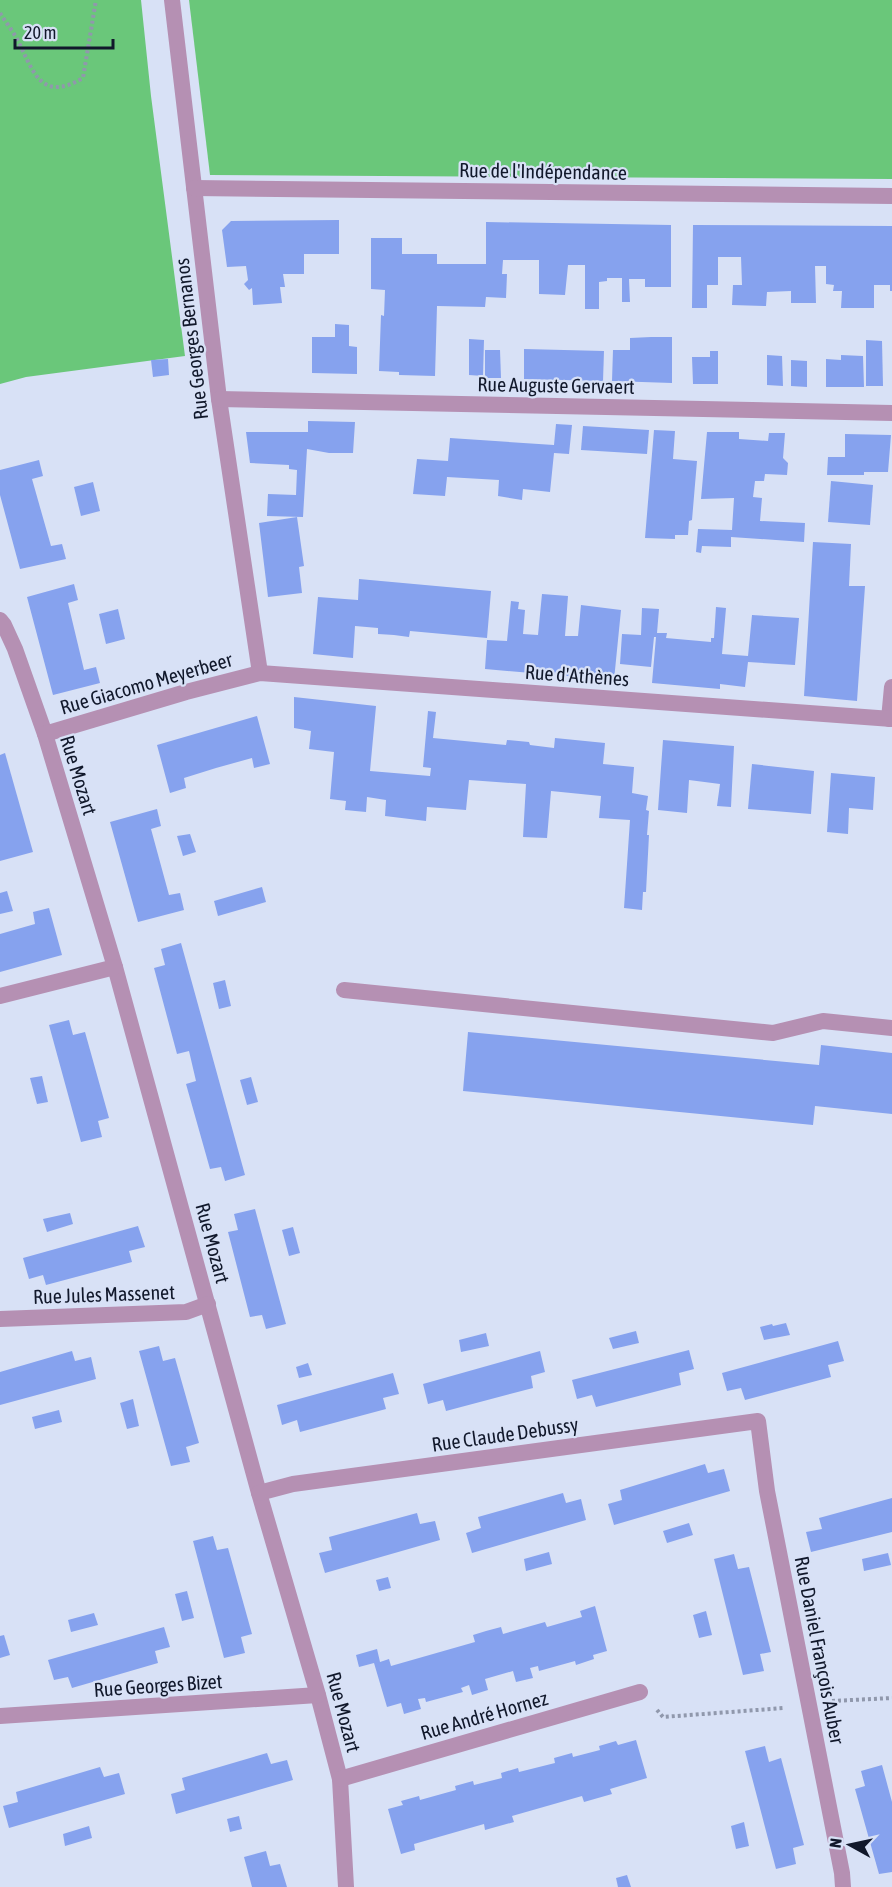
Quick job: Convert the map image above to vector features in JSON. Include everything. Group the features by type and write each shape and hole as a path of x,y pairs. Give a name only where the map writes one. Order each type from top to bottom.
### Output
{"street":[{"name":"Rue Georges Bernanos","path":"172,0 219,399 260,672"},
{"name":"Rue de l'Indépendance","path":"194,188 892,196"},
{"name":"Rue Auguste Gervaert","path":"219,399 892,412"},
{"name":"Rue Mozart","path":"0,620 15,649 45,735 115,967 259,1493 318,1695 340,1779 346,1887"},
{"name":"Rue d'Athènes","path":"260,672 891,719"},
{"name":"Rue Giacomo Meyerbeer","path":"45,735 260,672"},
{"path":"891,719 892,687"},
{"path":"0,996 115,967"},
{"path":"344,990 773,1033 823,1021 892,1028"},
{"name":"Rue Jules Massenet","path":"0,1318 186,1312 208,1304"},
{"name":"Rue Claude Debussy","path":"259,1493 292,1484 758,1421"},
{"name":"Rue Daniel François Auber","path":"758,1421 767,1491 843,1887"},
{"name":"Rue André Hornez","path":"340,1779 640,1692"},
{"name":"Rue Georges Bizet","path":"0,1716 318,1695"}],"path":[{"path":"0,13 16,37 36,77 48,85 61,87 83,78 96,0"},
{"path":"640,1692 663,1717 777,1709 809,1703 892,1698"}],"green space":[{"path":"0,0 141,0 151,96 185,356 26,377 0,384"},
{"path":"189,0 892,0 892,179 210,175"}],"building":[{"path":"339,220 339,254 304,254 304,274 283,274 285,287 280,287 282,303 253,305 252,288 249,290 244,284 248,280 246,266 227,267 222,230 231,221"},
{"path":"486,222 671,225 671,287 645,287 645,279 629,279 630,302 622,302 622,278 607,278 607,281 599,282 599,309 585,309 585,265 568,265 565,295 539,294 539,260 503,260 502,274 507,274 506,298 486,297 485,307 437,306 435,376 399,375 399,372 379,371 381,315 384,316 385,290 371,289 371,238 402,238 402,254 437,254 437,264 486,264"},
{"path":"693,225 892,226 892,291 890,291 890,285 874,285 874,308 841,308 842,291 833,291 834,285 826,284 826,266 815,266 816,303 791,303 791,291 767,292 766,306 732,305 733,285 742,285 741,257 718,257 718,285 707,285 707,308 692,308"},
{"path":"335,324 349,325 349,346 357,347 357,374 312,373 312,337 335,337"},
{"path":"672,337 672,383 612,381 613,350 630,350 630,338"},
{"path":"469,339 484,340 483,376 469,375"},
{"path":"866,340 882,341 883,386 866,386"},
{"path":"524,349 604,351 603,381 524,379"},
{"path":"485,350 500,350 501,378 485,378"},
{"path":"710,351 718,351 718,384 693,384 692,357 710,357"},
{"path":"767,355 782,356 783,386 767,385"},
{"path":"841,355 863,356 864,387 826,387 826,359 841,360"},
{"path":"168,359 169,375 153,377 151,360"},
{"path":"791,360 807,361 807,387 791,386"},
{"path":"308,421 355,422 353,453 329,453 307,449 303,517 267,516 268,494 296,495 297,470 289,469 289,465 250,463 246,432 308,432"},
{"path":"556,424 572,425 569,454 554,453 550,492 523,489 522,500 498,496 499,480 447,477 445,496 413,494 417,459 448,461 450,438 554,445"},
{"path":"583,426 649,430 647,454 581,450"},
{"path":"654,430 675,431 673,459 697,461 692,520 689,521 688,535 675,535 675,539 645,538"},
{"path":"707,432 739,432 739,439 768,441 769,433 785,433 783,458 788,463 787,475 765,474 764,481 755,481 753,497 762,498 760,521 805,523 804,542 731,537 731,547 702,546 701,553 696,552 698,529 732,530 734,498 701,499"},
{"path":"845,434 891,435 888,472 864,472 864,475 827,475 828,457 845,457"},
{"path":"39,460 43,476 32,479 51,546 62,544 66,559 20,569 0,495 0,470"},
{"path":"831,481 873,485 870,525 828,522"},
{"path":"93,482 100,511 81,516 74,487"},
{"path":"297,517 304,566 299,567 302,593 268,597 259,523"},
{"path":"813,542 851,544 849,586 865,586 857,701 804,696"},
{"path":"359,579 491,591 487,638 410,631 409,637 378,634 378,628 355,626 353,658 313,654 318,597 358,600"},
{"path":"74,584 78,600 68,603 84,670 96,667 100,683 53,695 27,597"},
{"path":"542,594 568,596 565,636 578,636 581,605 621,610 614,680 485,669 487,640 507,641 511,601 519,602 518,609 525,610 523,634 538,635"},
{"path":"716,607 726,608 722,654 748,656 752,615 799,618 795,665 748,662 745,687 720,684 720,689 652,683 656,637 654,637 651,667 620,664 622,634 641,635 642,608 659,609 657,633 667,633 666,638 711,642 711,638 714,638"},
{"path":"118,609 125,639 106,644 99,614"},
{"path":"294,697 376,706 370,771 430,776 431,768 423,767 428,711 436,712 433,738 506,745 507,740 554,748 555,738 605,743 603,764 634,767 632,793 648,796 646,810 649,811 647,835 649,835 646,892 643,892 642,910 624,908 630,820 599,818 601,796 551,791 547,838 523,837 526,784 469,780 466,810 427,807 426,821 385,816 386,800 367,797 366,812 345,810 346,801 330,799 334,752 309,749 311,731 294,728"},
{"path":"257,716 270,764 254,768 252,758 216,768 184,778 186,788 170,793 157,745"},
{"path":"663,740 734,746 731,807 717,806 720,784 689,780 687,813 658,810"},
{"path":"5,753 33,852 0,861 0,755"},
{"path":"752,764 814,771 811,814 748,809"},
{"path":"831,773 875,777 873,810 849,808 848,834 827,832"},
{"path":"157,809 161,826 151,829 169,895 180,893 184,910 138,922 110,822"},
{"path":"190,834 196,852 183,856 177,836"},
{"path":"262,887 266,902 218,916 214,901"},
{"path":"7,891 13,911 0,914 0,893"},
{"path":"49,908 62,955 0,972 0,934 35,924 33,912"},
{"path":"181,943 245,1175 225,1181 221,1167 210,1169 186,1084 196,1081 189,1051 177,1054 154,968 165,965 161,949"},
{"path":"225,980 231,1006 219,1009 213,983"},
{"path":"69,1020 73,1035 85,1032 109,1118 98,1121 102,1137 81,1142 49,1025"},
{"path":"468,1032 819,1065 821,1045 892,1053 892,1114 815,1106 813,1125 463,1091"},
{"path":"42,1076 48,1102 37,1104 30,1078"},
{"path":"251,1077 258,1102 247,1105 240,1080"},
{"path":"255,1209 286,1324 266,1329 262,1315 250,1317 228,1232 238,1230 234,1214"},
{"path":"70,1213 73,1224 47,1232 43,1219"},
{"path":"138,1226 145,1247 129,1251 132,1262 46,1285 43,1275 29,1279 23,1258"},
{"path":"293,1227 300,1253 289,1256 282,1230"},
{"path":"786,1323 790,1335 764,1340 760,1327"},
{"path":"636,1331 639,1343 613,1349 609,1338"},
{"path":"486,1333 489,1346 461,1352 459,1340"},
{"path":"838,1341 844,1361 828,1365 831,1377 745,1400 741,1388 727,1391 722,1373"},
{"path":"159,1346 163,1361 175,1358 199,1443 186,1447 190,1462 171,1466 139,1351"},
{"path":"689,1350 694,1369 679,1373 681,1385 596,1407 592,1395 577,1399 572,1380"},
{"path":"72,1351 75,1361 91,1357 96,1379 0,1405 0,1372"},
{"path":"540,1351 545,1372 531,1376 533,1388 446,1411 443,1400 428,1404 423,1384"},
{"path":"308,1363 312,1375 299,1378 296,1367"},
{"path":"393,1373 399,1394 383,1398 386,1409 300,1432 297,1420 282,1425 277,1405"},
{"path":"133,1399 139,1426 127,1429 120,1403"},
{"path":"59,1410 62,1422 35,1429 32,1417"},
{"path":"705,1464 708,1473 724,1469 730,1491 614,1525 608,1504 622,1500 620,1490"},
{"path":"563,1493 566,1503 581,1499 586,1520 472,1553 466,1533 481,1528 478,1517"},
{"path":"892,1498 892,1532 811,1552 806,1532 822,1529 819,1518"},
{"path":"417,1513 420,1524 435,1521 440,1540 325,1573 319,1553 332,1550 329,1537"},
{"path":"689,1523 693,1535 667,1543 663,1531"},
{"path":"213,1536 217,1550 228,1548 252,1634 241,1637 245,1653 224,1658 193,1541"},
{"path":"549,1552 552,1564 526,1571 524,1559"},
{"path":"888,1553 891,1565 864,1571 862,1559"},
{"path":"734,1554 738,1569 749,1567 771,1652 760,1654 764,1671 743,1675 714,1559"},
{"path":"388,1577 391,1588 379,1591 376,1580"},
{"path":"187,1591 194,1618 182,1621 175,1594"},
{"path":"595,1606 607,1651 593,1655 594,1659 576,1665 575,1661 539,1671 538,1666 530,1668 533,1678 516,1682 513,1671 485,1679 488,1690 472,1695 469,1685 461,1688 463,1692 426,1702 425,1698 418,1699 421,1709 404,1714 401,1703 387,1707 374,1663 359,1667 356,1655 377,1649 380,1662 389,1659 391,1666 475,1642 473,1635 501,1627 503,1634 545,1622 547,1627 582,1617 580,1611"},
{"path":"706,1611 712,1635 699,1638 693,1615"},
{"path":"94,1613 98,1625 71,1632 68,1620"},
{"path":"164,1627 170,1647 155,1651 158,1663 72,1688 68,1677 54,1680 48,1660"},
{"path":"4,1635 10,1655 0,1658 0,1636"},
{"path":"636,1740 647,1778 610,1789 612,1794 584,1802 582,1796 512,1816 514,1822 485,1830 484,1824 414,1844 415,1850 401,1854 388,1809 403,1805 401,1801 419,1796 420,1800 456,1790 455,1786 473,1781 474,1785 502,1778 501,1773 518,1768 519,1772 555,1763 554,1758 572,1753 573,1757 600,1750 599,1746 616,1741 618,1745"},
{"path":"765,1746 769,1762 781,1758 804,1845 793,1848 796,1864 776,1869 745,1751"},
{"path":"267,1753 271,1764 287,1760 293,1780 176,1814 171,1794 185,1790 182,1778"},
{"path":"882,1765 892,1802 892,1872 879,1874 855,1789 865,1786 861,1771"},
{"path":"100,1767 104,1777 119,1773 125,1794 9,1828 3,1806 18,1802 16,1792"},
{"path":"239,1816 242,1829 230,1832 227,1819"},
{"path":"744,1822 749,1846 736,1849 731,1826"},
{"path":"89,1826 92,1838 65,1846 63,1834"},
{"path":"266,1851 270,1866 280,1864 287,1887 252,1887 244,1857"},
{"path":"627,1875 631,1887 618,1887 616,1878"}]}
